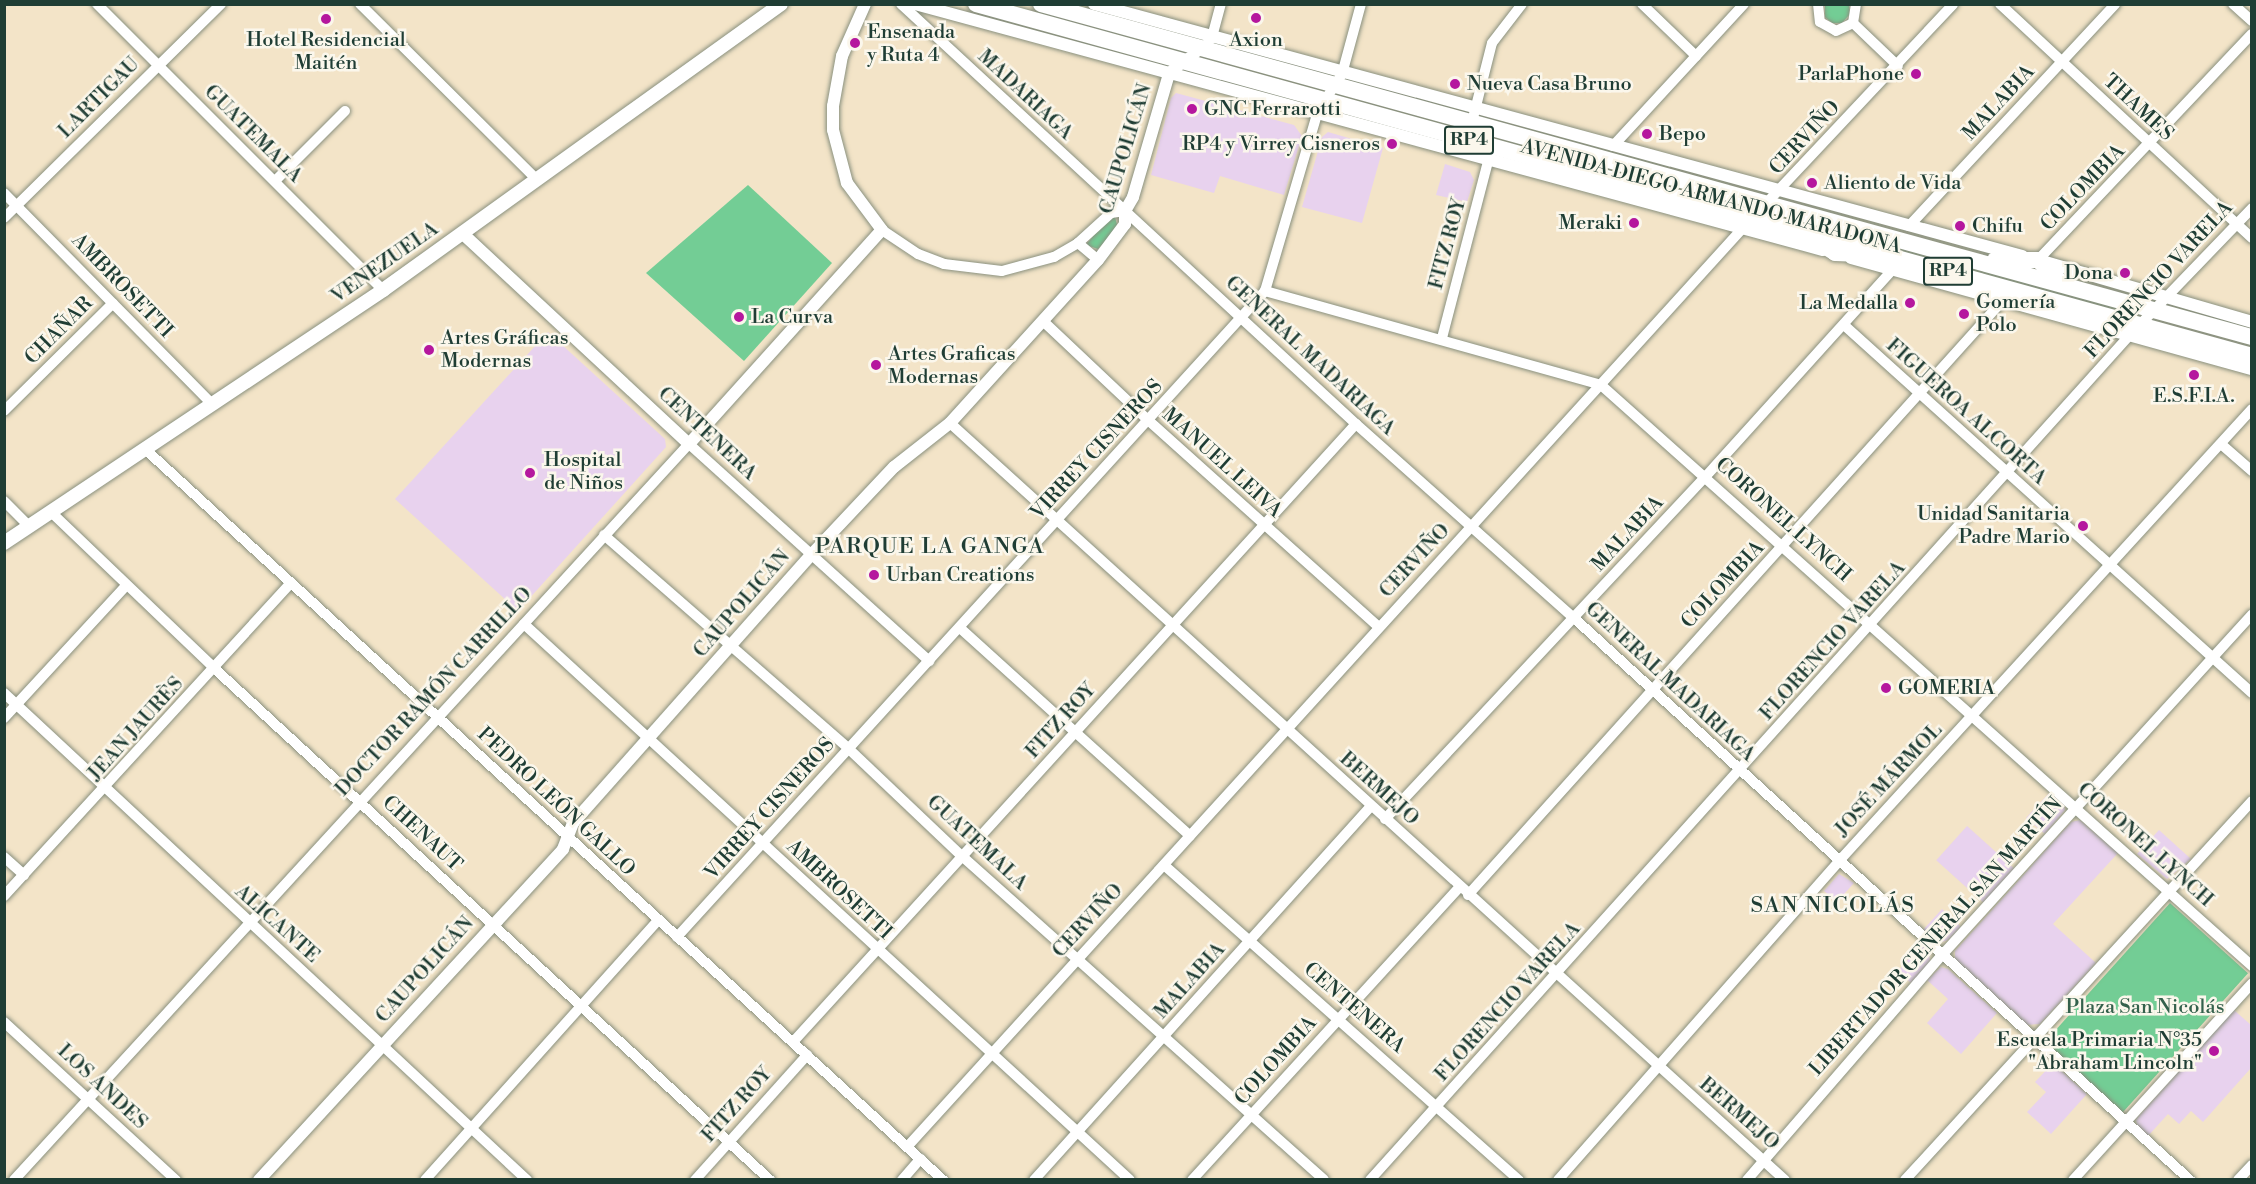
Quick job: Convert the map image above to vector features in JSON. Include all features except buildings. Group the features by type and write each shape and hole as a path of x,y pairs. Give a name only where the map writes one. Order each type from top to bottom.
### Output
{"main road":[{"name":"VENEZUELA","path":"4,543 383,290 781,4"},
{"name":"AVENIDA DIEGO ARMANDO MARADONA","path":"976,4 1183,61 1320,105 1399,121 1491,152 1749,223 1800,231 1892,262 2142,324 2252,356"},
{"name":"AVENIDA DIEGO ARMANDO MARADONA","path":"1041,4 1208,43 1775,197 1973,260 2252,338"},
{"path":"1399,121 1449,147 1491,152"},
{"path":"1617,192 1749,223"},
{"path":"1800,231 1834,253 1892,262"},
{"path":"1973,260 2038,260 2065,286"},
{"path":"2220,346 2252,363"}],"street":[{"name":"GUATEMALA","path":"97,4 383,290"},
{"name":"LARTIGAU","path":"4,218 221,4"},
{"path":"360,4 536,179"},
{"path":"865,4 843,56 833,106 833,130 837,159 847,183 882,231 918,254 975,271 1002,272 1035,264 1078,243 1111,213 1125,211"},
{"name":"MADARIAGA","path":"901,4 1125,211"},
{"name":"AVENIDA DIEGO ARMANDO MARADONA","path":"915,4 1169,74 1320,105 1449,147"},
{"name":"AVENIDA DIEGO ARMANDO MARADONA","path":"1094,4 1208,43"},
{"path":"1208,43 1221,4"},
{"name":"VIRREY CISNEROS","path":"677,937 1266,291 1320,105 1338,79 1361,4"},
{"path":"1474,116 1496,34 1522,4"},
{"path":"1642,4 1696,56"},
{"path":"1613,146 1744,4"},
{"path":"1818,4 1820,22 1830,30 1843,30 1853,23 1856,4"},
{"name":"CERVIÑO","path":"907,1147 1379,627 1953,4"},
{"name":"THAMES","path":"2000,4 2252,238"},
{"name":"MALABIA","path":"1909,226 2115,4"},
{"path":"2233,4 2252,21"},
{"path":"1853,23 1898,66"},
{"name":"COLOMBIA","path":"2038,260 2150,145 2252,34"},
{"name":"CAUPOLICÁN","path":"260,1179 563,849 573,823 811,555 894,467 950,423 1098,260 1121,231 1125,211 1133,197 1169,74 1208,43"},
{"path":"275,181 345,111"},
{"name":"AVENIDA DIEGO ARMANDO MARADONA","path":"1474,116 1613,146 1775,197 1909,226 2038,260 2252,322"},
{"name":"AVENIDA DIEGO ARMANDO MARADONA","path":"1491,152 1617,192"},
{"name":"FITZ ROY","path":"1442,338 1491,152"},
{"name":"AMBROSETTI","path":"4,193 213,405"},
{"name":"FLORENCIO VARELA","path":"1370,1179 1873,626 2129,336 2252,208"},
{"name":"GENERAL MADARIAGA","path":"1125,211 1356,424 1574,618 2190,1179"},
{"name":"AVENIDA DIEGO ARMANDO MARADONA","path":"1749,223 1834,253"},
{"name":"DOCTOR RAMÓN CARRILLO","path":"14,1179 882,231"},
{"name":"CENTENERA","path":"462,233 689,444 928,661"},
{"path":"1078,243 1098,260"},
{"name":"AVENIDA DIEGO ARMANDO MARADONA","path":"1892,262 2004,299 2252,369"},
{"name":"MALABIA","path":"1385,819 1707,476 1844,325 1892,262"},
{"name":"CORONEL LYNCH","path":"1266,291 1442,338 1601,385 1707,476 2252,966"},
{"name":"COLOMBIA","path":"1192,1179 1338,1018 1464,891 1784,546 2004,299"},
{"name":"CHAÑAR","path":"4,411 113,303"},
{"name":"MANUEL LEIVA","path":"1044,322 1148,420 1379,627"},
{"name":"FIGUEROA ALCORTA","path":"1844,325 2252,693"},
{"name":"JOSÉ MÁRMOL","path":"1558,1179 1660,1068 1840,860 2112,566 2252,409"},
{"name":"BERMEJO","path":"950,423 1557,976 1785,1179"},
{"name":"FITZ ROY","path":"793,1042 1356,424"},
{"path":"2221,444 2252,471"},
{"name":"PEDRO LEÓN GALLO","path":"146,450 567,838 943,1179"},
{"path":"4,501 30,526"},
{"name":"CHENAUT","path":"52,513 215,669 770,1179"},
{"name":"GUATEMALA","path":"604,535 733,645 849,749 963,857 1324,1179"},
{"name":"JEAN JAURÈS","path":"4,896 106,790 291,583"},
{"path":"4,718 126,586"},
{"name":"LIBERTADOR GENERAL SAN MARTÍN","path":"1747,1179 1943,954 2252,615"},
{"name":"AMBROSETTI","path":"524,624 878,951 1130,1179"},
{"path":"960,628 1190,836"},
{"name":"ALICANTE","path":"4,693 527,1179"},
{"path":"1905,1179 2252,801"},
{"name":"MALABIA","path":"1034,1179 1371,806"},
{"path":"4,857 24,875"},
{"name":"CENTENERA","path":"1164,865 1519,1179"},
{"path":"425,1179 658,920"},
{"path":"2073,1179 2252,983"},
{"name":"LOS ANDES","path":"4,1022 176,1179"},
{"name":"FITZ ROY","path":"695,1179 807,1055"},
{"path":"902,1179 920,1159"},
{"path":"2238,1179 2252,1165"}],"shaded area":[{"path":"1176,93 1294,125 1302,136 1284,195 1220,176 1214,193 1151,175 1171,98"},
{"path":"1328,132 1383,148 1362,223 1302,207 1322,137"},
{"path":"1445,164 1470,172 1474,180 1467,202 1436,195"},
{"name":"Hospital de Niños","path":"548,332 665,439 666,447 518,611 395,499"},
{"path":"2051,791 2064,803 2065,810 2045,834 2026,818"},
{"path":"2080,820 2118,853 2053,924 2096,963 2040,1024 2026,1025 1955,961 1955,951 2071,822"},
{"path":"1967,826 2015,869 1984,903 1936,860"},
{"path":"2159,830 2191,859 2167,879 2137,854"},
{"path":"1839,874 1854,883 1837,902 1824,891"},
{"path":"1942,909 1961,927 1948,940 1939,943 1923,930"},
{"path":"1922,943 1929,951 1930,962 1912,984 1898,971"},
{"path":"1941,967 1948,969 1997,1013 1961,1054 1927,1023 1948,999 1927,980"},
{"path":"2234,1010 2251,1025 2251,1068 2203,1122 2191,1111 2179,1124 2168,1114 2148,1136 2137,1127 2136,1119"},
{"path":"2053,1063 2087,1094 2051,1134 2027,1112 2046,1092 2035,1082"}],"green space":[{"path":"1825,5 1849,5 1850,14 1842,23 1832,23 1825,17"},
{"name":"La Curva","path":"748,185 832,263 744,361 646,273"},
{"path":"1778,214 2135,310 2134,316 1776,220"},
{"path":"1115,217 1118,228 1098,249 1086,245 1105,221"},
{"name":"Plaza San Nicolás","path":"2170,903 2248,973 2123,1112 2045,1042"}],"place":[{"name":"Axion","path":"1256,18"},
{"name":"Hotel Residencial Maitén","path":"326,19"},
{"name":"Ensenada y Ruta 4","path":"855,43"},
{"name":"ParlaPhone","path":"1916,74"},
{"name":"Nueva Casa Bruno","path":"1455,84"},
{"name":"GNC Ferrarotti","path":"1192,109"},
{"name":"Bepo","path":"1647,134"},
{"name":"RP4 y Virrey Cisneros","path":"1392,144"},
{"name":"Aliento de Vida","path":"1812,183"},
{"name":"Meraki","path":"1634,223"},
{"name":"Chifu","path":"1960,226"},
{"name":"Dona","path":"2125,273"},
{"name":"La Medalla","path":"1910,303"},
{"name":"Gomería Polo","path":"1964,314"},
{"name":"La Curva","path":"739,317"},
{"name":"Artes Gráficas Modernas","path":"429,350"},
{"name":"Artes Graficas Modernas","path":"876,365"},
{"name":"E.S.F.I.A.","path":"2194,375"},
{"name":"Hospital de Niños","path":"530,473"},
{"name":"Unidad Sanitaria Padre Mario","path":"2083,526"},
{"name":"Urban Creations","path":"874,575"},
{"name":"GOMERIA","path":"1886,688"},
{"name":"Escuela Primaria N°35 \"Abraham Lincoln\"","path":"2214,1051"}],"district":[{"name":"PARQUE LA GANGA","path":"930,547"},
{"name":"SAN NICOLÁS","path":"1833,906"}]}
